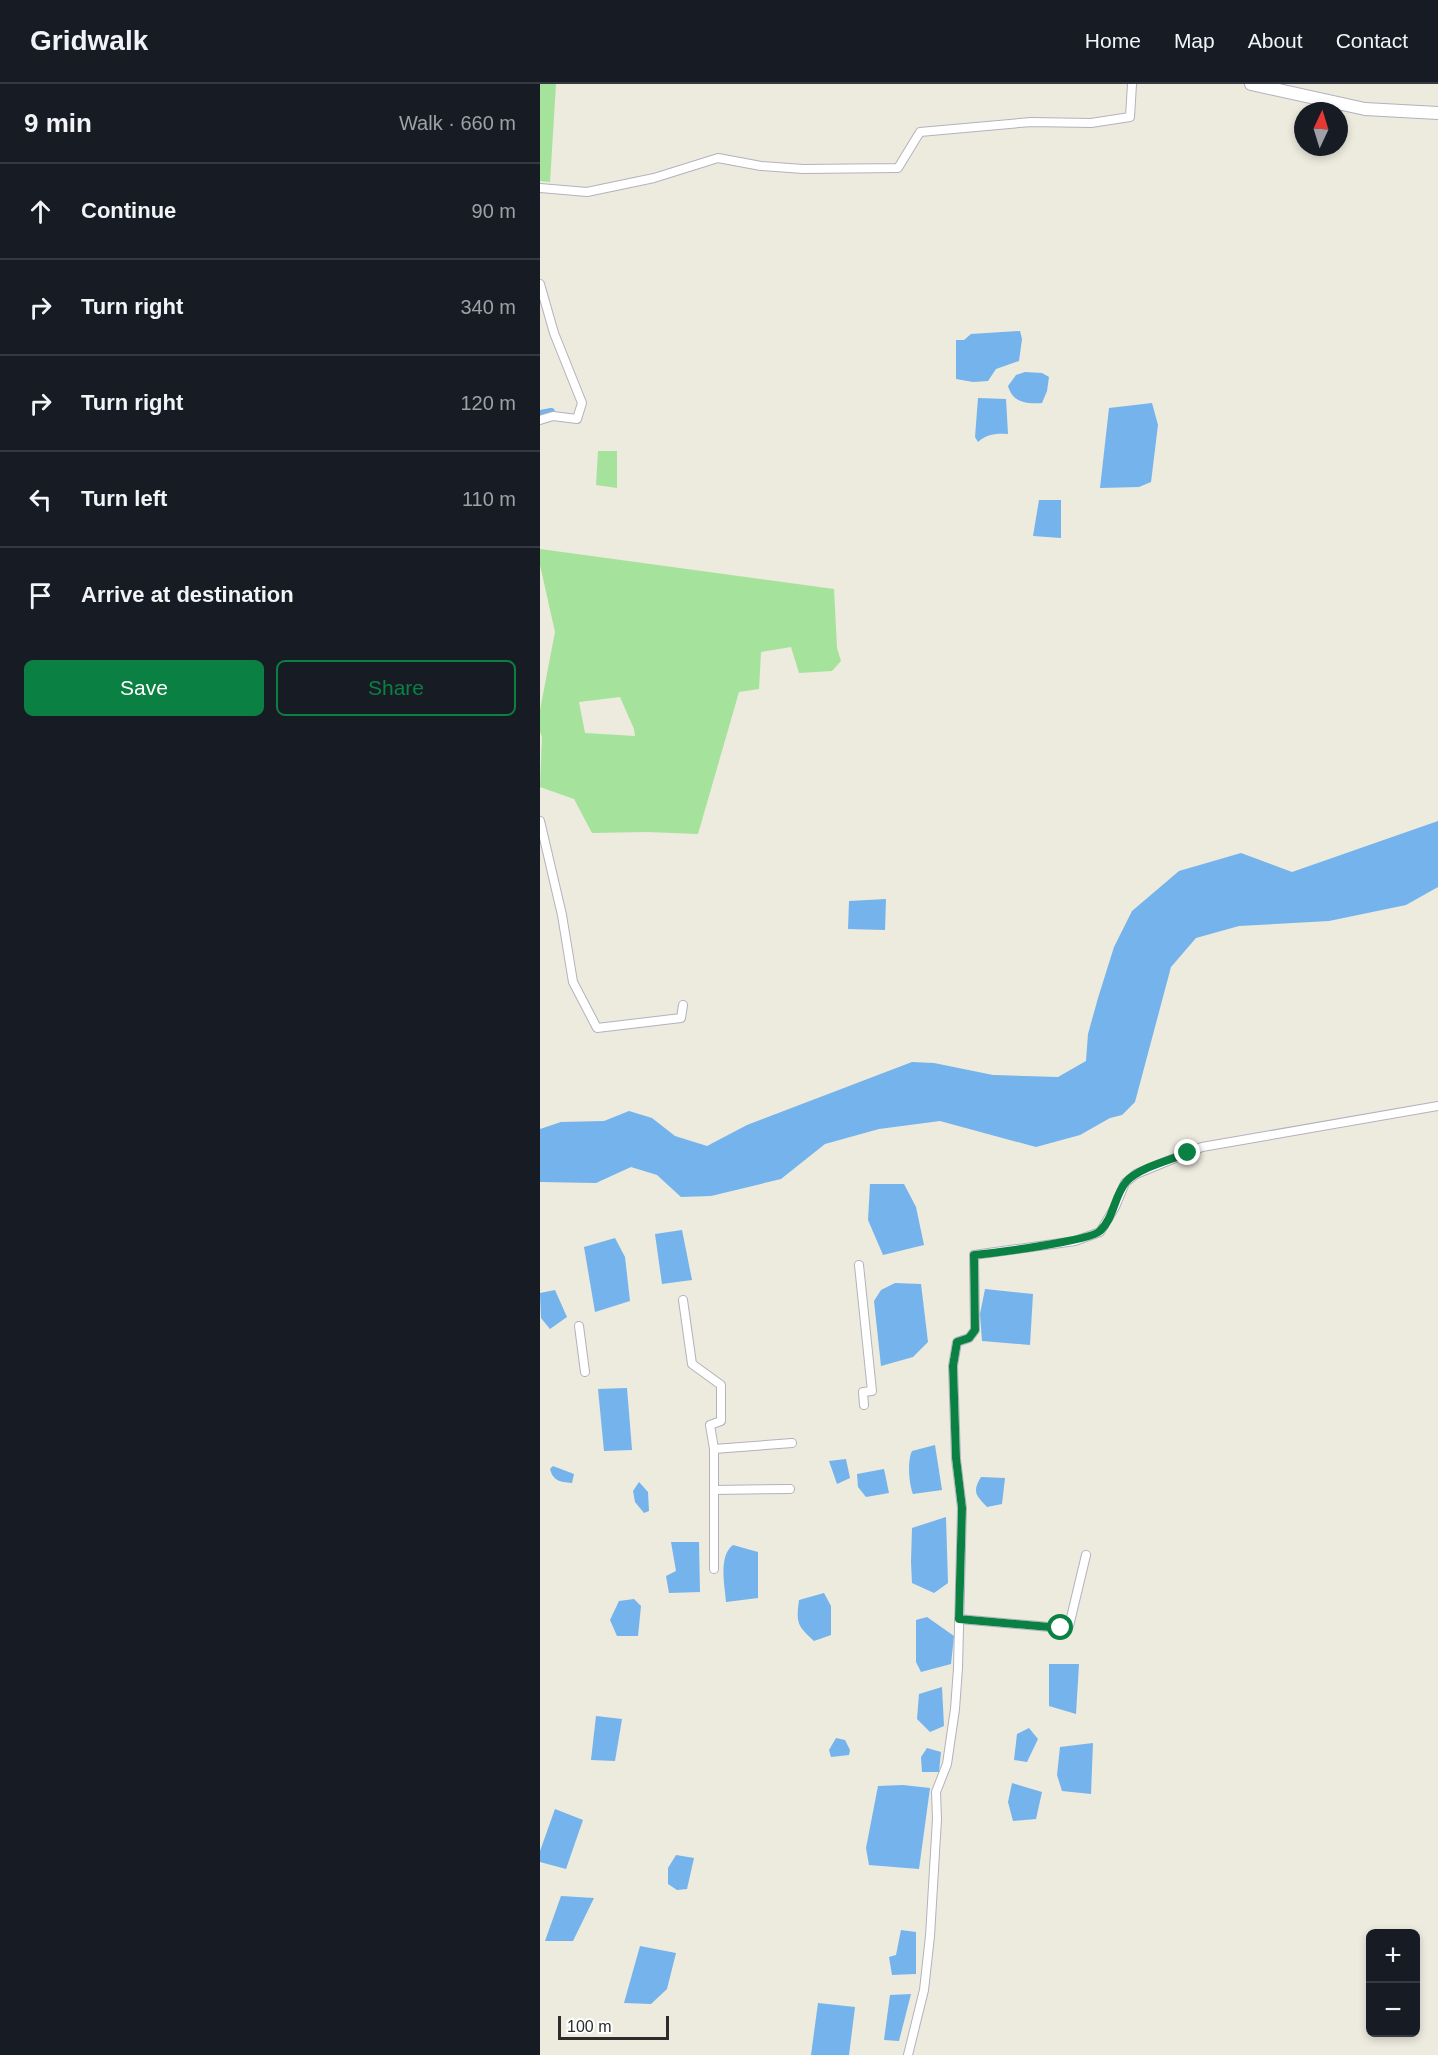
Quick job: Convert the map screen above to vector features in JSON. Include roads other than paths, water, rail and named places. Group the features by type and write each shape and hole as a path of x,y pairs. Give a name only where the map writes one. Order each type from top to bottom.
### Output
{"main road":[{"path":"1251,84 1365,109 1438,113"}],"street":[{"path":"540,188 587,192 654,178 718,158 761,166 803,169 898,168 920,132 1031,122 1091,123 1130,117 1132,84"},
{"path":"540,284 554,333 582,403 577,419 553,416 540,420"},
{"path":"540,821 562,915 573,982 597,1028 681,1018 683,1005"},
{"path":"908,2055 924,1990 930,1936 936,1843 936,1792 947,1764 955,1709 962,1508 956,1458 953,1366 957,1342 969,1338 975,1330 974,1255 1075,1241 1100,1232 1115,1207 1125,1183 1136,1174 1202,1147 1438,1106"},
{"path":"859,1265 872,1391 863,1392 864,1405"},
{"path":"684,1300 692,1364 721,1385 721,1421 710,1425 714,1449 714,1569"},
{"path":"579,1326 585,1372"},
{"path":"714,1449 792,1443"},
{"path":"714,1490 790,1489"},
{"path":"959,1619 1061,1628 1069,1626 1086,1555"}],"water":[{"path":"1020,331 1022,339 1019,361 996,369 988,381 973,382 956,379 956,340 964,340 971,334"},
{"path":"1025,372 1042,373 1049,377 1042,403 1021,401 1010,392 1008,386 1016,375"},
{"path":"978,398 1006,399 1008,434 992,435 978,442 975,437"},
{"path":"1152,403 1158,425 1151,482 1139,487 1100,488 1109,408"},
{"path":"1039,500 1061,500 1061,538 1033,536"},
{"path":"1438,821 1438,887 1406,905 1329,921 1239,926 1196,938 1171,967 1135,1102 1122,1115 1110,1118 1080,1135 1036,1147 940,1121 879,1129 825,1144 781,1179 711,1196 681,1197 657,1175 631,1167 596,1183 540,1182 540,1129 561,1122 604,1121 629,1111 652,1118 675,1136 707,1146 747,1125 912,1062 934,1063 993,1075 1058,1077 1086,1061 1088,1034 1098,998 1114,947 1132,911 1179,871 1241,853 1292,872"},
{"path":"886,899 885,930 848,929 849,901"},
{"path":"870,1184 904,1184 916,1207 924,1245 883,1255 868,1220"},
{"path":"682,1230 692,1280 662,1284 655,1234"},
{"path":"615,1238 625,1257 630,1301 595,1312 584,1247"},
{"path":"895,1283 921,1284 928,1342 913,1357 881,1366 874,1301 881,1290"},
{"path":"985,1289 1033,1294 1030,1345 982,1341 980,1314"},
{"path":"555,1290 567,1317 550,1329 541,1318 540,1293"},
{"path":"627,1388 632,1450 604,1451 598,1389"},
{"path":"935,1445 942,1490 913,1494 909,1473 912,1451"},
{"path":"846,1459 850,1478 837,1484 829,1461"},
{"path":"553,1466 574,1474 572,1483 555,1478 550,1469"},
{"path":"884,1469 889,1493 866,1497 858,1487 857,1474"},
{"path":"981,1477 1005,1478 1002,1504 987,1507 980,1499 976,1490"},
{"path":"639,1482 648,1492 649,1511 644,1513 635,1502 633,1491"},
{"path":"946,1517 948,1583 934,1593 912,1583 912,1528"},
{"path":"671,1542 699,1542 700,1592 669,1593 666,1576 676,1571"},
{"path":"733,1545 758,1552 758,1598 726,1602 724,1563 728,1550"},
{"path":"824,1593 831,1606 831,1635 814,1641 799,1623 799,1600"},
{"path":"634,1599 641,1606 638,1636 617,1636 610,1620 619,1601"},
{"path":"927,1617 954,1636 951,1664 921,1672 916,1662 916,1620"},
{"path":"1049,1664 1079,1664 1076,1714 1049,1706"},
{"path":"942,1687 944,1726 930,1732 917,1719 919,1694"},
{"path":"596,1716 622,1719 615,1761 591,1760"},
{"path":"1029,1728 1038,1739 1027,1762 1014,1760 1017,1734"},
{"path":"836,1738 845,1740 850,1750 849,1755 831,1757 829,1750"},
{"path":"1093,1743 1091,1794 1062,1791 1057,1775 1060,1747"},
{"path":"927,1748 941,1752 939,1772 922,1772 921,1757"},
{"path":"1012,1783 1042,1792 1036,1819 1013,1821 1008,1802"},
{"path":"903,1785 930,1788 919,1869 869,1865 866,1848 878,1786"},
{"path":"555,1809 583,1820 566,1869 540,1862 540,1851"},
{"path":"676,1855 694,1858 687,1889 677,1890 668,1884 668,1868"},
{"path":"561,1896 594,1898 573,1941 545,1941"},
{"path":"901,1930 916,1932 916,1974 892,1975 889,1957 896,1955"},
{"path":"640,1946 676,1953 667,1989 651,2004 624,2003"},
{"path":"911,1994 899,2041 884,2040 890,1995"},
{"path":"818,2003 855,2007 849,2055 811,2055"}],"waterway":[{"path":"540,414 551,412"}]}
